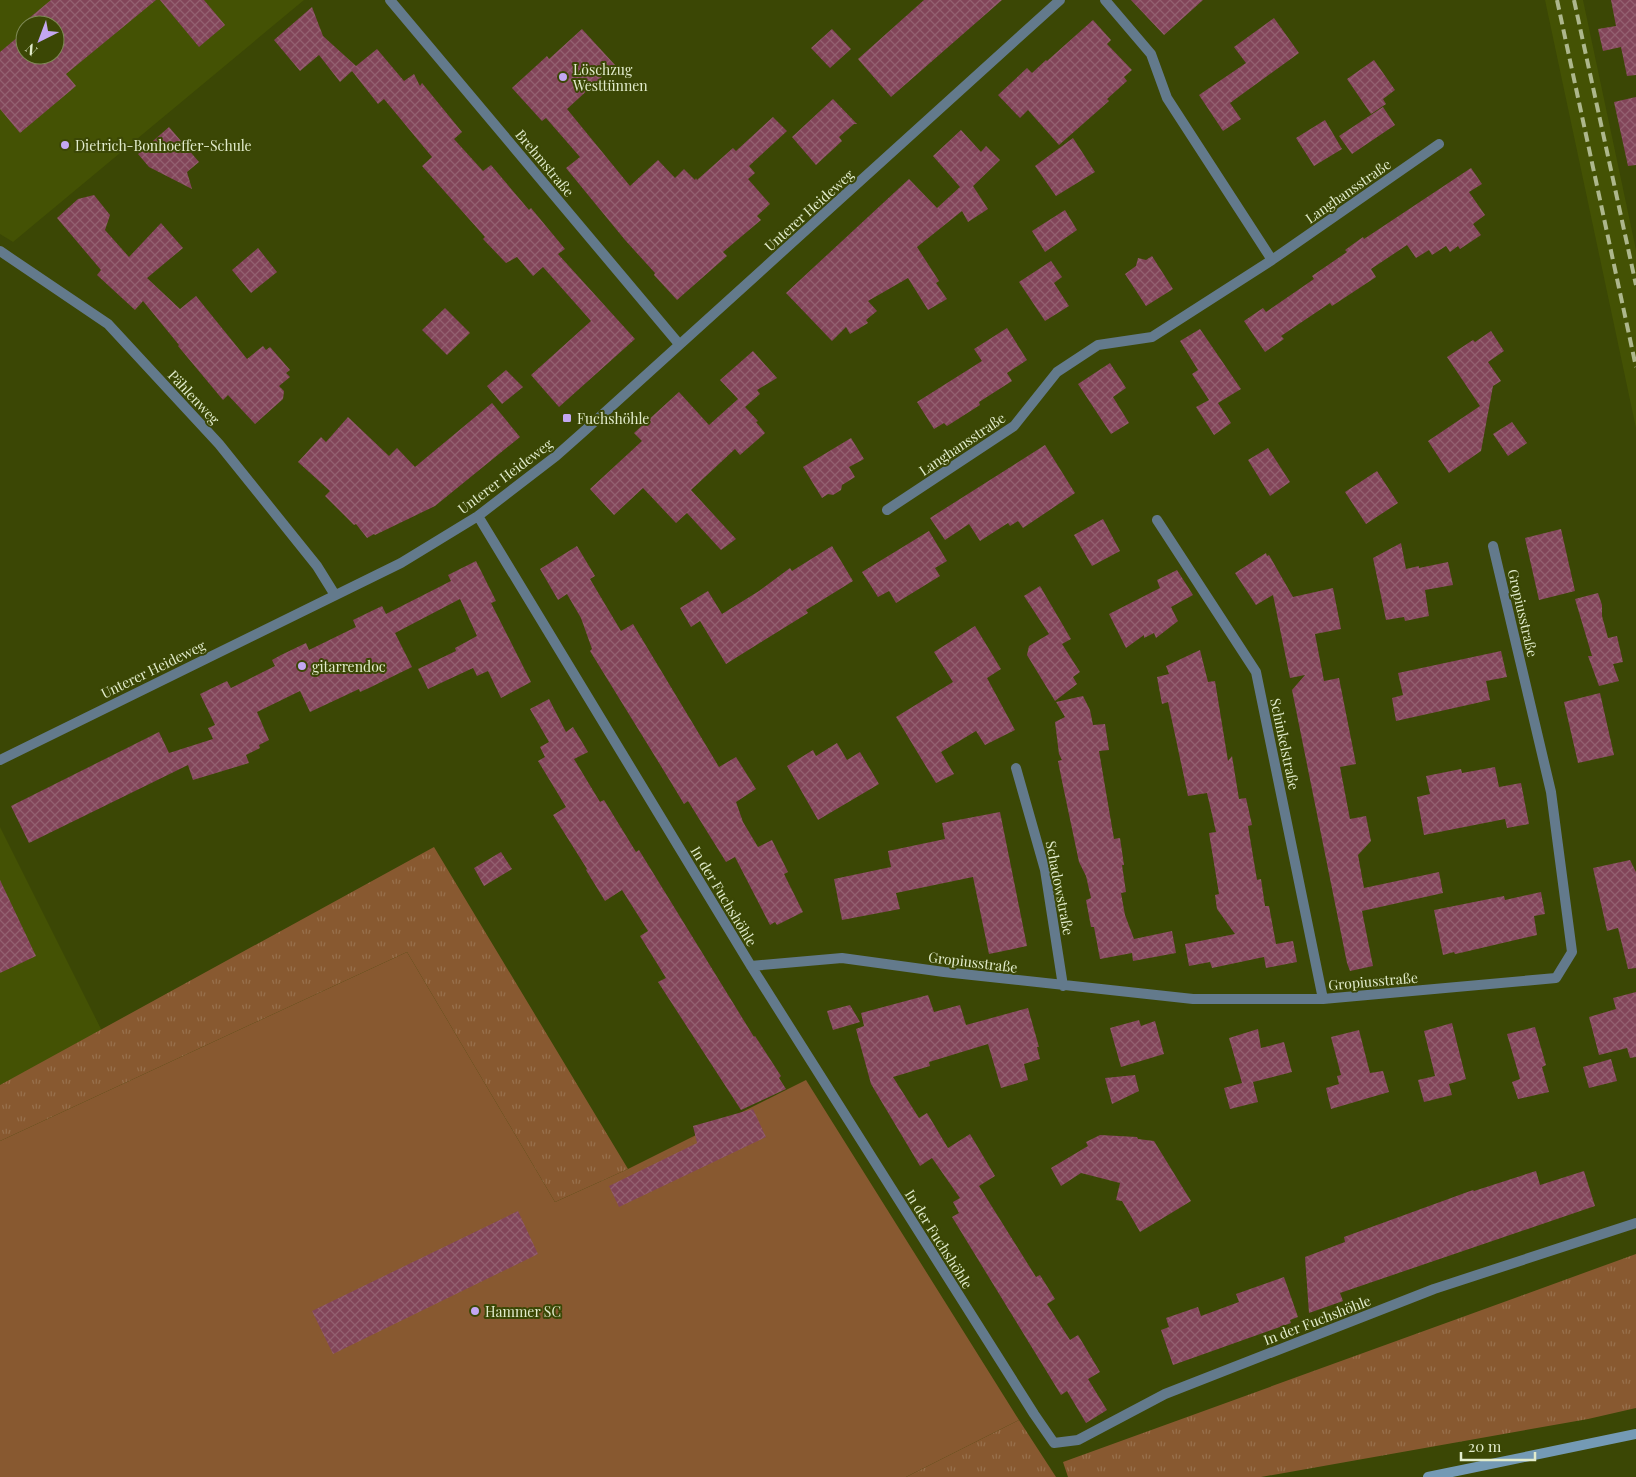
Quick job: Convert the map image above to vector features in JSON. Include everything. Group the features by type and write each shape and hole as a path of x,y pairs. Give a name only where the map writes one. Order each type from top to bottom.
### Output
{"main road":[{"path":"1428,1477 1636,1434"}],"street":[{"name":"Brehmstraße","path":"390,0 679,344"},
{"name":"Unterer Heideweg","path":"0,760 401,563 478,516 556,456 1060,0"},
{"path":"1104,0 1151,54 1167,98 1272,260"},
{"name":"Langhansstraße","path":"887,510 1014,426 1057,372 1098,345 1152,337 1272,260 1439,144"},
{"name":"Pählenweg","path":"0,250 108,324 219,444 316,566 335,595"},
{"name":"In der Fuchshöhle","path":"478,516 751,966 1023,1397 1054,1443 1078,1440 1165,1394 1434,1289 1636,1223"},
{"name":"Schinkelstraße","path":"1157,520 1256,672 1323,999"},
{"name":"Gropiusstraße","path":"751,966 842,958 1063,986 1193,999 1323,999 1556,978 1572,952 1551,792 1493,546"},
{"name":"Schadowstraße","path":"1016,768 1045,870 1063,986"}],"shaded area":[{"name":"Dietrich-Bonhoeffer-Schule","path":"0,0 304,0 13,242 0,234"},
{"path":"1545,0 1583,0 1636,250 1636,428"},
{"path":"0,827 102,1031 0,1085"}],"green space":[{"path":"434,847 628,1169 555,1202 407,952 0,1141 0,1085"},
{"name":"Hammer SC","path":"407,952 555,1202 628,1169 806,1080 1019,1420 906,1477 0,1477 0,1141"},
{"path":"1636,1254 1636,1408 1588,1419 1261,1477 1068,1477 1063,1462"},
{"path":"1019,1420 1056,1477 906,1477"}],"building":[{"path":"51,0 156,0 66,74 76,86 20,133 0,109 0,52 15,39 15,65 65,65 65,15 33,15"},
{"path":"160,0 204,0 225,25 199,47"},
{"path":"924,0 1002,0 891,97 858,59"},
{"path":"1131,0 1203,0 1164,35"},
{"path":"1611,0 1636,0 1636,75 1627,76 1621,47 1603,51 1598,29 1616,26"},
{"path":"312,7 323,36 356,66 377,49 404,81 414,74 420,86 422,83 462,132 454,139 483,171 491,165 529,210 531,208 565,249 558,254 635,339 559,407 531,375 591,321 543,267 533,276 517,257 506,263 483,239 485,237 422,166 432,157 384,99 378,104 352,71 340,82 319,55 300,71 274,40"},
{"path":"1274,18 1299,53 1230,103 1241,119 1223,131 1199,95 1246,63 1234,47"},
{"path":"1093,20 1111,40 1107,44 1132,70 1124,77 1127,81 1107,99 1109,101 1059,145 1028,110 1020,118 998,95 1027,68 1032,73"},
{"path":"582,29 615,65 567,109 630,186 658,160 675,178 684,169 697,180 733,148 736,151 773,117 787,131 749,166 755,173 748,179 770,204 757,216 761,220 723,252 727,256 677,300 654,275 655,273 625,240 566,168 580,157 546,118 542,121 512,88 547,56 549,59"},
{"path":"832,29 851,49 830,68 811,48"},
{"path":"1374,60 1395,90 1383,99 1386,104 1371,114 1347,79"},
{"path":"1636,97 1636,165 1628,166 1614,102"},
{"path":"833,99 857,124 854,124 839,137 842,141 816,165 792,137"},
{"path":"1383,107 1395,125 1352,154 1339,136"},
{"path":"1325,120 1342,149 1314,166 1296,138"},
{"path":"169,127 199,162 187,172 192,189 149,167 138,154"},
{"path":"961,130 981,152 986,146 1000,160 973,186 988,209 968,222 962,211 917,247 939,281 936,283 947,299 928,310 908,278 868,301 877,311 866,320 868,323 850,334 846,327 832,341 786,293 909,179 937,208 960,187 933,156"},
{"path":"1073,138 1095,172 1056,196 1035,166"},
{"path":"1471,168 1482,184 1469,192 1485,215 1473,224 1481,235 1460,249 1458,246 1450,252 1446,246 1432,255 1429,250 1416,258 1407,245 1371,269 1376,277 1332,306 1330,303 1281,336 1284,339 1265,352 1244,321 1263,308 1266,312 1314,279 1312,276 1347,252 1345,250 1363,237 1364,239"},
{"path":"94,195 110,215 105,230 129,257 161,223 183,248 147,278 180,309 196,296 247,359 263,346 266,350 270,347 290,370 286,373 290,377 279,386 284,391 283,399 255,424 228,395 223,400 143,301 135,310 97,275 101,270 57,218 78,199"},
{"path":"1065,210 1077,230 1045,252 1032,231"},
{"path":"258,248 277,272 251,293 232,270"},
{"path":"1152,256 1173,289 1146,306 1125,274 1136,266 1138,258 1146,260"},
{"path":"1051,261 1062,277 1054,283 1069,306 1045,321 1019,282"},
{"path":"445,308 470,333 447,355 422,330"},
{"path":"1007,328 1027,360 1007,373 1012,381 979,402 980,405 947,426 944,423 934,429 917,402 982,361 974,349"},
{"path":"1200,329 1241,389 1218,403 1231,423 1214,435 1196,407 1209,400 1192,374 1198,370 1180,341"},
{"path":"1491,331 1504,351 1488,362 1501,381 1493,386 1481,451 1449,473 1428,441 1480,406 1447,357"},
{"path":"753,351 777,378 757,390 760,394 745,407 758,421 756,422 765,433 740,455 735,449 691,490 736,539 721,550 687,513 676,523 643,488 614,515 590,489 642,441 634,433 679,392 709,425 738,399 720,380"},
{"path":"1110,363 1126,388 1113,397 1129,423 1111,434 1078,384"},
{"path":"506,370 523,387 502,404 487,386"},
{"path":"492,403 520,437 435,506 367,538 356,524 354,525 325,496 330,491 298,462 321,437 326,442 348,417 389,456 397,448 415,467"},
{"path":"1512,422 1527,443 1508,456 1493,434"},
{"path":"851,438 864,459 849,467 855,477 842,485 841,490 833,495 828,494 822,498 803,467"},
{"path":"1045,445 1075,493 1023,528 1018,521 1010,526 1008,523 980,541 969,524 945,540 930,518"},
{"path":"1268,448 1290,482 1270,496 1248,460"},
{"path":"1377,471 1398,503 1366,524 1345,492"},
{"path":"1103,519 1120,551 1092,566 1074,535"},
{"path":"1561,529 1575,591 1539,600 1525,538"},
{"path":"929,531 947,561 935,568 940,576 896,603 889,591 878,597 862,572"},
{"path":"1401,543 1406,569 1448,562 1453,585 1425,590 1429,616 1405,621 1404,617 1386,620 1373,558"},
{"path":"577,546 595,576 590,579 621,631 633,624 719,767 736,757 756,789 736,802 743,822 758,847 772,840 788,872 784,874 803,912 777,925 775,922 770,925 735,857 726,862 688,801 684,804 590,651 592,649 581,618 567,594 558,600 540,569"},
{"path":"832,546 853,581 806,610 808,613 726,664 700,621 691,627 680,608 708,591 722,614 759,591 790,568 792,571"},
{"path":"1266,553 1267,556 1269,555 1293,597 1333,588 1341,629 1315,634 1324,681 1339,678 1356,764 1340,767 1350,819 1366,816 1371,841 1358,855 1364,888 1439,872 1443,893 1362,911 1373,966 1350,971 1347,963 1292,690 1305,675 1290,678 1273,595 1256,605 1235,573"},
{"path":"476,561 496,601 491,603 531,682 501,698 488,671 477,676 473,668 428,689 418,669 456,651 455,648 477,636 460,599 395,633 412,667 360,692 359,689 310,712 300,691 257,712 269,740 259,745 260,748 246,755 249,763 193,780 188,765 29,843 11,806 159,732 169,753 213,739 208,728 215,725 200,694 227,681 231,688 275,666 272,660 281,655 306,643 309,650 356,627 353,620 382,606 386,614 451,581 448,575"},
{"path":"1177,570 1193,595 1171,607 1178,621 1156,638 1154,633 1144,638 1144,635 1126,648 1109,614 1160,588 1157,580"},
{"path":"1040,586 1071,639 1062,644 1080,672 1073,677 1077,684 1055,701 1027,655 1029,646 1049,634 1024,596"},
{"path":"1598,593 1608,638 1617,636 1623,662 1613,664 1619,681 1599,686 1588,656 1592,656 1575,599"},
{"path":"975,626 1001,669 987,678 1015,730 985,745 976,731 941,752 954,774 936,783 896,717 953,682 934,652"},
{"path":"1200,650 1208,682 1215,681 1228,761 1232,756 1239,799 1246,798 1252,825 1248,826 1257,880 1261,879 1265,906 1269,906 1276,944 1293,941 1297,962 1266,968 1264,957 1212,968 1210,962 1189,966 1185,944 1235,934 1217,909 1215,895 1219,894 1209,833 1216,832 1207,793 1188,796 1168,702 1162,704 1157,677 1169,674 1166,666"},
{"path":"1501,651 1507,677 1486,681 1490,700 1396,721 1392,698 1403,695 1398,673"},
{"path":"1600,693 1614,755 1578,763 1564,702"},
{"path":"1083,696 1090,710 1093,725 1105,724 1109,750 1099,751 1114,839 1120,838 1126,892 1121,893 1125,915 1134,939 1172,931 1176,953 1133,961 1132,953 1100,959 1094,927 1091,927 1086,900 1091,898 1086,876 1079,862 1058,761 1062,760 1059,754 1055,722 1065,717 1056,702"},
{"path":"549,699 566,732 573,727 588,752 574,759 600,802 604,800 636,852 639,850 754,1037 781,1076 779,1078 786,1089 741,1110 658,982 666,978 640,936 648,931 622,890 605,901 586,870 553,815 566,807 538,761 545,757 540,747 549,742 530,709"},
{"path":"837,743 847,760 860,752 879,784 818,820 787,766 813,750 816,756"},
{"path":"1495,767 1499,787 1521,783 1529,824 1507,828 1505,819 1424,835 1417,797 1430,794 1426,776 1461,769 1462,773"},
{"path":"1000,812 1027,946 989,954 973,877 896,893 900,909 842,920 834,879 891,867 888,851 945,839 942,823"},
{"path":"501,852 512,869 484,886 474,868"},
{"path":"1630,860 1636,872 1636,968 1628,969 1618,928 1607,931 1593,868"},
{"path":"0,880 36,956 0,973"},
{"path":"1541,892 1545,914 1534,916 1537,935 1460,953 1455,954 1454,952 1443,955 1434,910 1504,896 1505,900"},
{"path":"1636,992 1636,1057 1630,1058 1627,1048 1599,1055 1589,1017 1616,1009 1613,998"},
{"path":"928,995 934,1012 960,1005 966,1025 1028,1008 1039,1047 1037,1047 1040,1059 1024,1064 1028,1080 1001,1088 988,1044 929,1062 930,1066 893,1077 919,1118 927,1113 948,1148 970,1134 995,1176 979,1186 1036,1277 1040,1275 1055,1299 1047,1304 1070,1340 1078,1335 1100,1372 1088,1379 1107,1410 1086,1423 1067,1391 1061,1395 952,1217 959,1213 953,1202 960,1198 932,1158 920,1166 871,1084 856,1029 864,1026 861,1013"},
{"path":"850,1005 860,1022 833,1030 827,1011"},
{"path":"1139,1020 1141,1026 1155,1021 1164,1054 1121,1067 1110,1028"},
{"path":"1452,1023 1466,1079 1449,1084 1452,1095 1424,1102 1418,1080 1435,1076 1424,1031"},
{"path":"1535,1027 1546,1065 1542,1067 1549,1092 1518,1099 1512,1082 1520,1079 1507,1034"},
{"path":"1258,1029 1261,1048 1284,1042 1292,1072 1253,1082 1258,1102 1230,1109 1224,1088 1242,1083 1229,1038"},
{"path":"1359,1030 1370,1073 1383,1071 1389,1092 1331,1109 1326,1088 1339,1084 1337,1076 1341,1075 1331,1037"},
{"path":"1611,1059 1617,1081 1589,1088 1583,1067"},
{"path":"1135,1075 1139,1091 1112,1104 1105,1078"},
{"path":"753,1109 766,1137 619,1207 609,1186 697,1143 693,1126"},
{"path":"1100,1135 1137,1137 1138,1139 1154,1141 1191,1201 1140,1232 1122,1201 1116,1200 1120,1183 1081,1173 1061,1186 1051,1168 1088,1146 1086,1142"},
{"path":"1536,1171 1540,1185 1584,1171 1595,1206 1340,1293 1343,1301 1309,1313 1305,1257 1345,1242 1344,1237 1473,1190"},
{"path":"518,1211 538,1254 333,1354 312,1311"},
{"path":"1284,1277 1298,1317 1290,1320 1291,1323 1173,1365 1161,1330 1169,1327 1166,1318 1198,1307 1201,1316 1239,1302 1236,1294"}],"railway":[{"path":"1557,0 1636,367"},
{"path":"1574,0 1636,285"}],"place":[{"name":"Löschzug Westtünnen","path":"563,77"},
{"name":"Dietrich-Bonhoeffer-Schule","path":"65,145"},
{"name":"Fuchshöhle","path":"567,418"},
{"name":"gitarrendoc","path":"302,666"},
{"name":"Hammer SC","path":"475,1311"}]}
